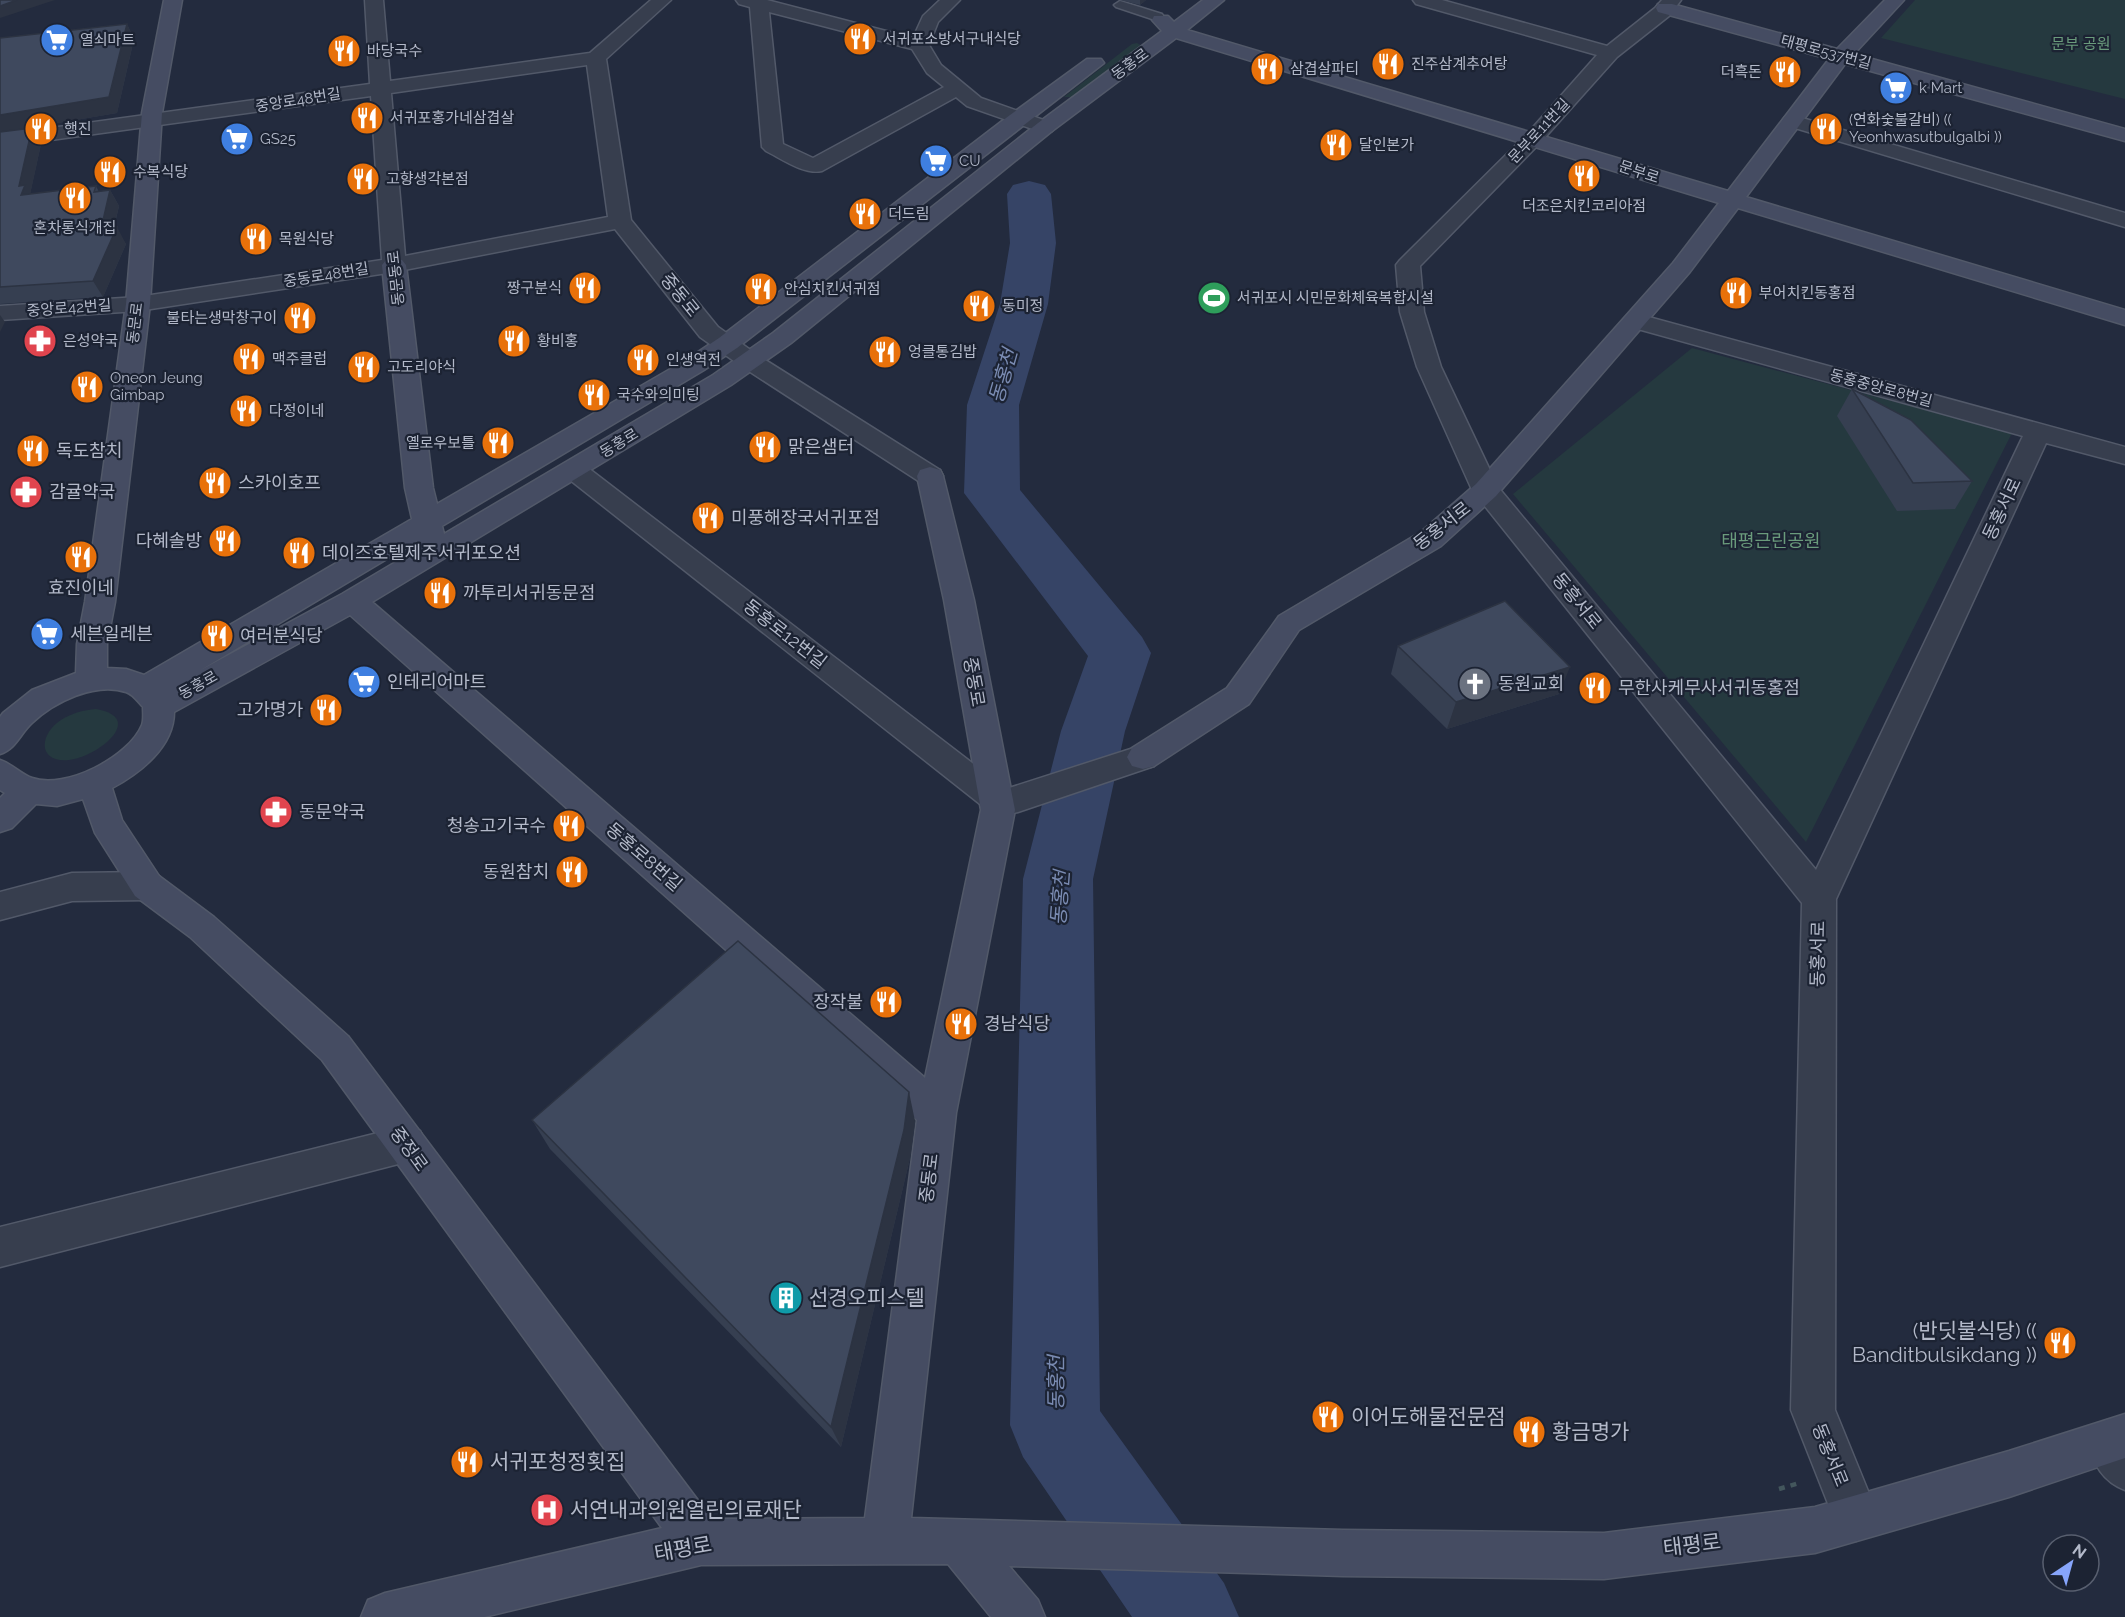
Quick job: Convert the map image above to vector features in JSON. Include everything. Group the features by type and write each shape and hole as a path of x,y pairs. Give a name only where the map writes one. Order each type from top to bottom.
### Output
{"main road":[{"name":"동문로","path":"91,681 92,644 100,603 138,304 152,123 173,0"},
{"name":"동홍로","path":"152,697 351,602 574,470 750,361 792,331 1045,127 1166,25 1180,0"},
{"name":"동홍로","path":"152,697 426,523 728,343 1017,119 1166,25 1215,0"},
{"name":"동홍서로","path":"1143,757 1238,696 1289,622 1431,539 1486,490 1681,268 1842,56 1891,1"},
{"name":"태평로537번길","path":"1669,4 1842,56 2125,135"},
{"name":"문부로","path":"1166,25 1732,201 2125,318"},
{"name":"동문동로","path":"394,265 419,488 435,553"},
{"name":"중동로","path":"885,1541 937,1113 995,822 996,801 959,600 930,476"},
{"name":"동홍로8번길","path":"351,602 937,1113"},
{"path":"0,742 10,725 35,703 68,687 91,681 126,681 152,697 159,724 141,753 120,770 94,783 54,793 28,791 11,784 0,773"},
{"name":"중정로","path":"94,783 107,824 147,886 202,927 335,1048 701,1542"},
{"path":"0,819 28,791"},
{"name":"태평로","path":"385,1617 701,1542 885,1541 1264,1551 1604,1556 1815,1530 2009,1474 2119,1448"},
{"path":"974,1543 1021,1617"}],"street":[{"name":"동문동로","path":"374,0 394,265"},
{"path":"620,221 596,58 662,0"},
{"path":"919,45 930,20 951,0"},
{"path":"1422,0 1610,53"},
{"path":"957,88 814,166 773,147 764,3 919,45 934,69 974,102 1045,127"},
{"name":"문부로11번길","path":"1408,265 1534,138 1610,53 1669,4"},
{"name":"중앙로48번길","path":"0,141 152,123 380,87 596,58"},
{"path":"1792,121 2125,220"},
{"name":"중동로48번길","path":"138,304 394,265 620,221"},
{"name":"중동로","path":"620,221 709,332 728,343 750,361 930,476"},
{"name":"동흥서로","path":"1408,265 1412,312 1429,367 1486,490 1819,898"},
{"name":"중앙로42번길","path":"0,313 138,304"},
{"name":"동홍중앙로8번길","path":"1636,321 2125,456"},
{"name":"동홍서로","path":"1856,1518 1813,1410 1819,898 2038,431"},
{"name":"동홍로12번길","path":"574,470 996,801"},
{"name":"동홍서로","path":"996,801 1018,799 1143,757"},
{"path":"0,906 72,887 147,886"},
{"path":"0,1247 406,1144"}],"lane":[{"path":"1120,5 1166,25"}],"green space":[{"name":"문부 공원","path":"1915,0 2125,0 2125,99 1881,38"},
{"path":"1137,43 1142,46 1074,97 1064,97 1132,44"},
{"name":"태평근린공원","path":"1692,348 2012,433 1806,842 1513,494"},
{"path":"96,709 111,714 117,720 117,728 112,737 92,752 80,757 59,760 51,757 47,752 45,740 54,726 74,714"}],"building":[{"path":"0,0 17,0 0,6"},
{"path":"127,24 109,97 0,115 0,38"},
{"path":"32,128 19,186 25,185 21,195 96,186 94,192 110,190 101,229 117,227 93,281 0,287 0,132"},
{"path":"1852,389 1911,420 1972,481 1913,483"},
{"path":"1505,601 1570,667 1456,702 1398,646"},
{"name":"선경오피스텔","path":"738,941 909,1092 904,1130 831,1427 532,1120"}],"waterway":[{"name":"동홍천","path":"1029,194 1033,243 1024,304 993,405 992,493 1120,653 1093,731 1058,879 1055,1425 1190,1617"}],"place":[{"name":"서귀포소방서구내식당","path":"860,39"},
{"name":"열쇠마트","path":"57,40"},
{"name":"바당국수","path":"344,51"},
{"name":"진주삼계추어탕","path":"1388,64"},
{"name":"삼겹살파티","path":"1267,69"},
{"name":"더흑돈","path":"1785,72"},
{"name":"k Mart","path":"1896,88"},
{"name":"서귀포홍가네삼겹살","path":"367,118"},
{"name":"행진","path":"41,129"},
{"name":"(연화숯불갈비) (( Yeonhwasutbulgalbi ))","path":"1826,129"},
{"name":"GS25","path":"237,139"},
{"name":"달인본가","path":"1336,145"},
{"name":"CU","path":"936,161"},
{"name":"수복식당","path":"110,172"},
{"name":"더조은치킨코리아점","path":"1584,176"},
{"name":"고향생각본점","path":"363,179"},
{"name":"혼차롱식개집","path":"75,198"},
{"name":"더드림","path":"865,214"},
{"name":"목원식당","path":"256,239"},
{"name":"짱구분식","path":"585,288"},
{"name":"안심치킨서귀점","path":"761,289"},
{"name":"부어치킨동홍점","path":"1736,293"},
{"name":"서귀포시 시민문화체육복합시설","path":"1214,298"},
{"name":"동미정","path":"979,306"},
{"name":"불타는생막창구이","path":"300,318"},
{"name":"은성약국","path":"40,341"},
{"name":"황비홍","path":"514,341"},
{"name":"엉클통김밥","path":"885,352"},
{"name":"맥주클럽","path":"249,359"},
{"name":"인생역전","path":"643,360"},
{"name":"고도리야식","path":"364,367"},
{"name":"Oneon Jeung Gimbap","path":"87,387"},
{"name":"국수와의미팅","path":"594,395"},
{"name":"다정이네","path":"246,411"},
{"name":"옐로우보틀","path":"498,443"},
{"name":"맑은샘터","path":"765,447"},
{"name":"독도참치","path":"33,451"},
{"name":"스카이호프","path":"215,483"},
{"name":"감귤약국","path":"26,492"},
{"name":"미풍해장국서귀포점","path":"708,518"},
{"name":"다혜솔방","path":"225,541"},
{"name":"데이즈호텔제주서귀포오션","path":"299,553"},
{"name":"효진이네","path":"81,557"},
{"name":"까투리서귀동문점","path":"440,593"},
{"name":"세븐일레븐","path":"47,634"},
{"name":"여러분식당","path":"217,636"},
{"name":"인테리어마트","path":"364,682"},
{"name":"동원교회","path":"1475,684"},
{"name":"무한사케무사서귀동홍점","path":"1595,688"},
{"name":"고가명가","path":"326,710"},
{"name":"동문약국","path":"276,812"},
{"name":"청송고기국수","path":"569,826"},
{"name":"동원참치","path":"572,872"},
{"name":"장작불","path":"886,1002"},
{"name":"경남식당","path":"961,1024"},
{"name":"선경오피스텔","path":"786,1298"},
{"name":"(반딧불식당) (( Banditbulsikdang ))","path":"2060,1343"},
{"name":"이어도해물전문점","path":"1328,1417"},
{"name":"황금명가","path":"1529,1432"},
{"name":"서귀포청정횟집","path":"467,1462"},
{"name":"서연내과의원열린의료재단","path":"547,1510"}]}
